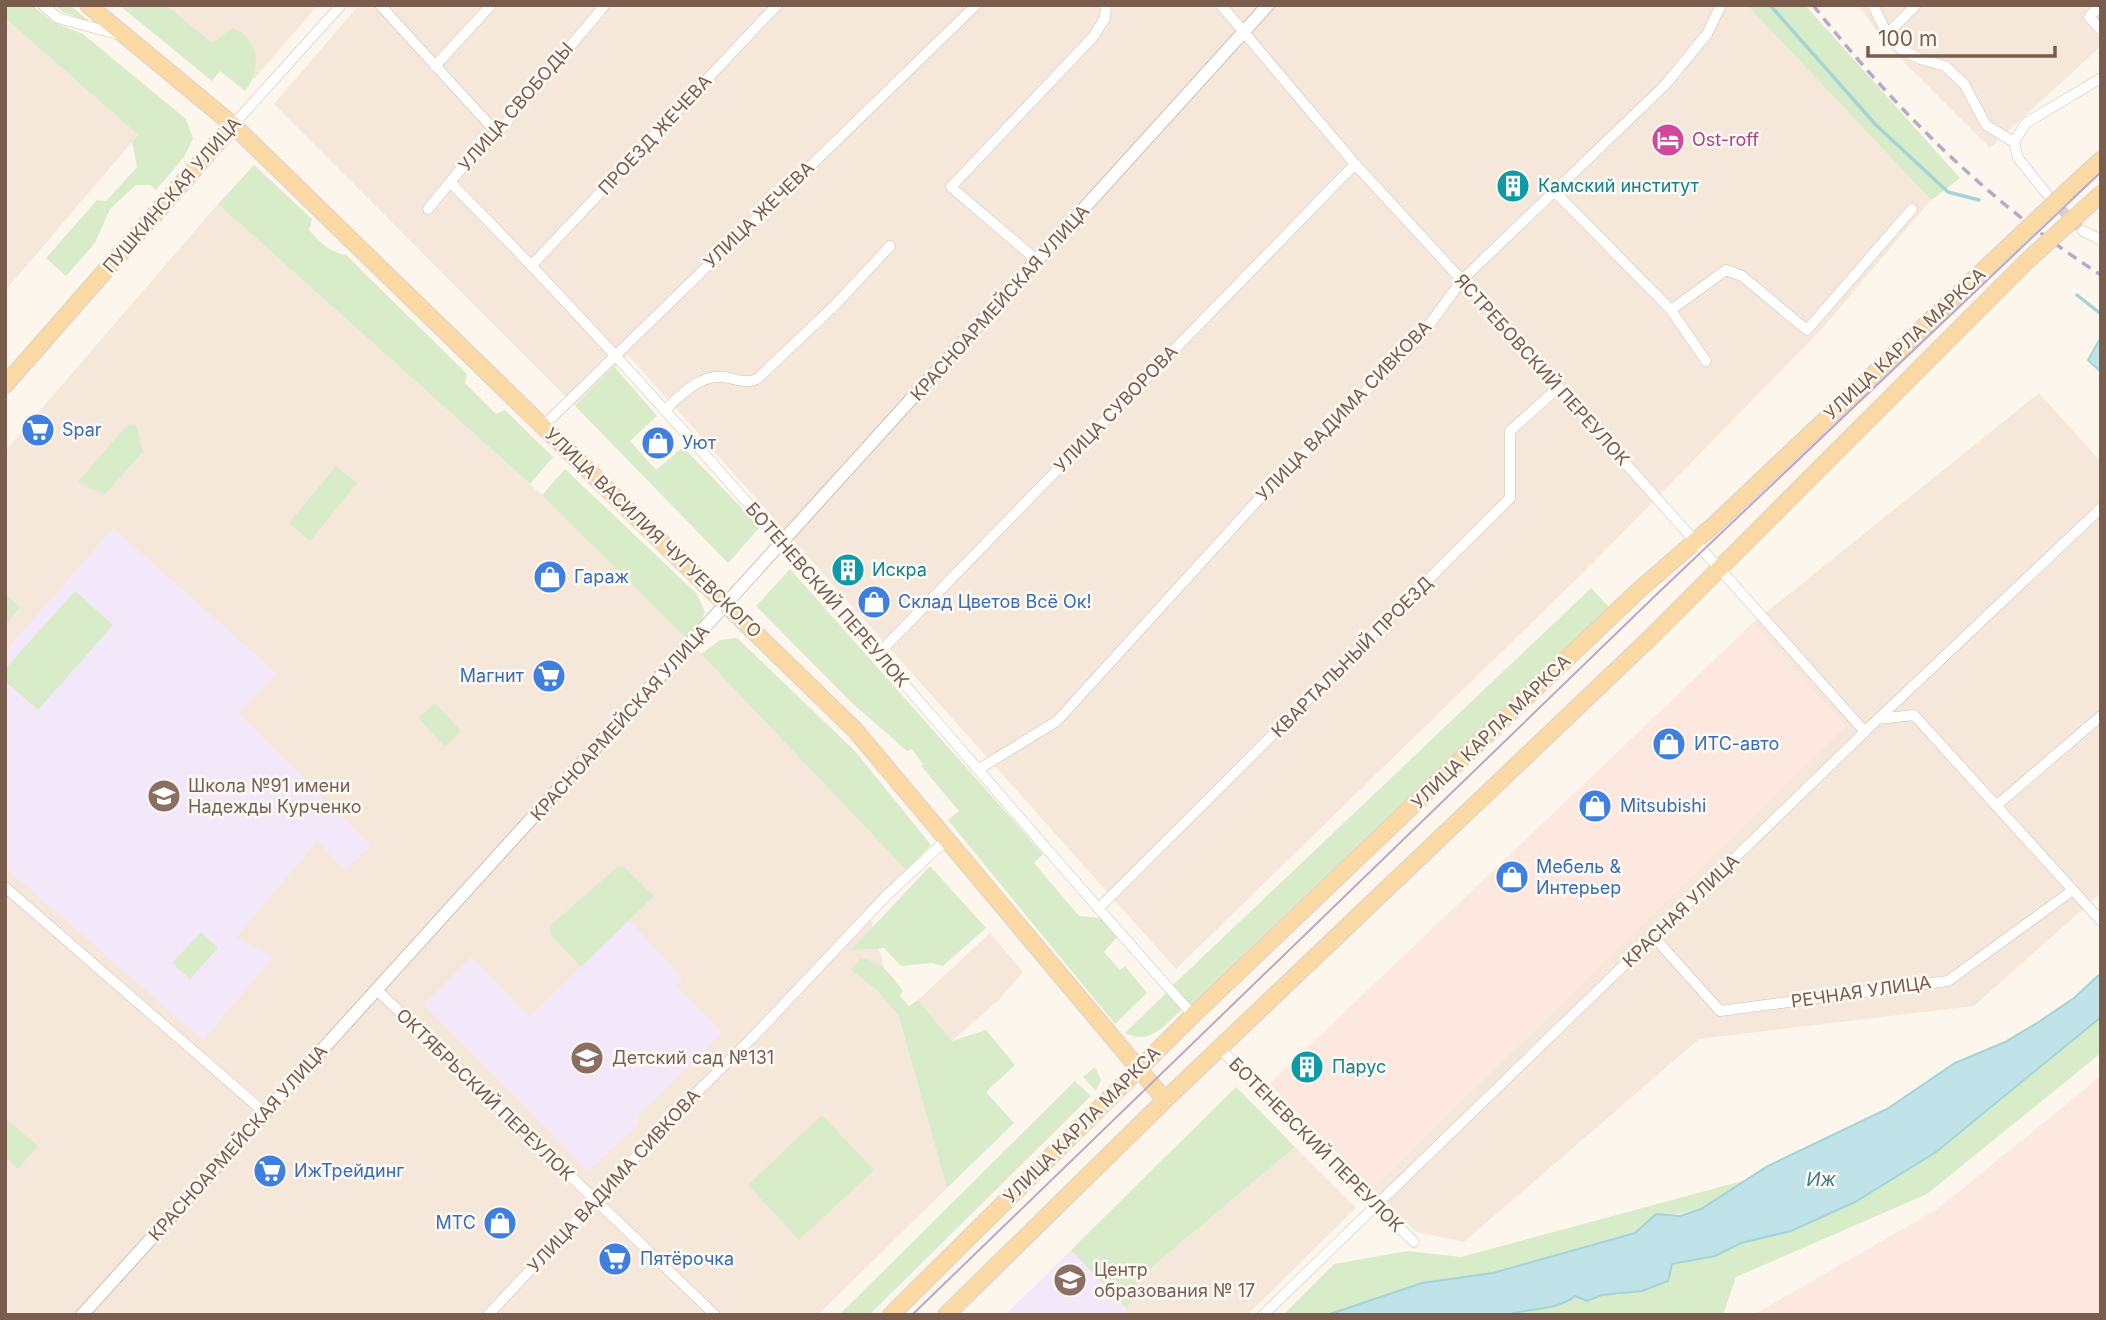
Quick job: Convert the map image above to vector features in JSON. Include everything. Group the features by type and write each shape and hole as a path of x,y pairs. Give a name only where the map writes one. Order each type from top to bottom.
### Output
{"main road":[{"name":"УЛИЦА ВАСИЛИЯ ЧУГУЕВСКОГО","path":"88,5 233,125 855,730 1137,1070 1165,1100"},
{"name":"ПУШКИНСКАЯ УЛИЦА","path":"5,385 233,125"},
{"name":"УЛИЦА КАРЛА МАРКСА","path":"891,1315 1137,1070 1639,590 2101,160"},
{"name":"УЛИЦА КАРЛА МАРКСА","path":"946,1315 1165,1100 1719,570 2028,260 2101,194"}],"street":[{"name":"УЛИЦА ВАСИЛИЯ ЧУГУЕВСКОГО","path":"43,5 58,18 126,37"},
{"name":"ПУШКИНСКАЯ УЛИЦА","path":"233,125 341,5"},
{"path":"380,5 497,133"},
{"path":"435,66 491,5"},
{"name":"УЛИЦА СВОБОДЫ","path":"428,209 464,164 497,133 604,5"},
{"name":"ПРОЕЗД ЖЕЧЕВА","path":"532,265 777,5"},
{"name":"УЛИЦА ЖЕЧЕВА","path":"542,426 976,5"},
{"path":"1039,262 951,187 1093,37 1105,18 1106,5"},
{"name":"ЯСТРЕБОВСКИЙ ПЕРЕУЛОК","path":"1221,5 1354,164 1559,387 1865,732"},
{"name":"КРАСНОАРМЕЙСКАЯ УЛИЦА","path":"82,1315 1039,262 1268,5"},
{"path":"1873,5 1887,34 1901,49 1920,59 1945,66 1964,84 1986,125 2014,142 2018,158 2046,193"},
{"path":"1887,34 1916,5"},
{"path":"2101,5 2089,17 2101,30"},
{"name":"УЛИЦА ВАДИМА СИВКОВА","path":"979,769 1057,721 1268,489 1422,336 1462,280 1665,85 1707,34 1721,6"},
{"path":"2014,142 2026,123 2101,78"},
{"name":"УЛИЦА СУВОРОВА","path":"878,654 1354,164"},
{"name":"БОТЕНЕВСКИЙ ПЕРЕУЛОК","path":"451,183 616,355 1193,1016"},
{"path":"1555,192 1671,310 1706,361"},
{"path":"1671,310 1727,270 1742,276 1807,330 1912,209"},
{"path":"2082,231 2101,240"},
{"path":"664,410 695,384 705,380 720,376 750,382 757,379 837,303 890,246"},
{"name":"КВАРТАЛЬНЫЙ ПРОЕЗД","path":"1100,907 1510,499 1510,430 1559,387"},
{"name":"КРАСНАЯ УЛИЦА","path":"1263,1315 1878,719 2101,508"},
{"path":"1878,719 1914,715 2101,920"},
{"path":"1997,805 2101,716"},
{"name":"УЛИЦА ВАДИМА СИВКОВА","path":"488,1315 886,897 947,839"},
{"path":"5,887 265,1113"},
{"name":"РЕЧНАЯ УЛИЦА","path":"1654,937 1720,1011 1948,981 2073,890"},
{"name":"ОКТЯБРЬСКИЙ ПЕРЕУЛОК","path":"377,990 715,1315"},
{"name":"БОТЕНЕВСКИЙ ПЕРЕУЛОК","path":"1219,1048 1414,1242"}],"shaded area":[{"path":"166,5 318,5 254,79"},
{"path":"359,5 1747,5 1931,200 1820,331 1591,565 1176,969 628,355 575,406 274,104"},
{"path":"1858,5 2101,5 2101,46 1990,148 1886,44"},
{"path":"5,18 138,135 5,291"},
{"path":"218,204 542,495 687,639 906,870 868,910 947,1188 818,1315 5,1315 5,451"},
{"path":"2039,393 2101,462 2101,893 1974,1006 1699,1039 1464,1242 1416,1232 1270,1084 1753,623"},
{"name":"Школа №91 имени Надежды Курченко","path":"113,528 277,674 238,713 371,845 345,870 317,841 236,937 274,956 203,1040 5,867 5,652"},
{"path":"1753,623 1846,726 1373,1188 1270,1083"},
{"name":"Детский сад №131","path":"629,920 683,979 676,985 722,1033 638,1115 638,1124 588,1171 424,1004 471,957 530,1017"},
{"path":"990,933 1023,972 999,1000 952,1041 918,1000"},
{"path":"2101,1076 2101,1315 1753,1315 1936,1210"},
{"path":"1295,1147 1356,1208 1247,1315 1122,1315 1140,1277"},
{"name":"Центр образования № 17","path":"1071,1250 1127,1309 1122,1315 1005,1315"}],"green space":[{"path":"5,5 32,5 53,22 83,34 186,119 193,139 184,157 156,190 150,185 136,185 110,209 95,243 66,276 46,258 97,200 106,201 137,167 132,142 138,135 5,18"},
{"path":"54,5 70,5 90,22 63,12"},
{"path":"119,5 166,5 212,43 232,28 241,33 253,47 256,65 245,91 220,71 212,81"},
{"path":"1747,5 1805,5 1960,178 1931,200"},
{"path":"254,165 312,219 309,230 317,239 330,249 346,255 467,374 465,383 496,414 505,410 553,457 530,484 218,204"},
{"path":"614,366 657,416 630,441 656,470 683,447 760,527 728,563 575,406"},
{"path":"136,424 143,452 104,495 78,482 127,425"},
{"path":"336,466 357,483 310,541 289,523"},
{"path":"565,469 697,594 705,612 700,626 687,639 542,495"},
{"path":"790,569 1043,854 1034,863 1079,916 1100,918 1117,937 1104,952 1120,970 1125,966 1147,993 1115,1024 948,820 959,811 921,766 923,764 912,749 907,751 851,702 756,606"},
{"path":"1591,588 1609,607 1190,1005 1172,986"},
{"path":"75,591 113,625 38,710 5,681 5,669"},
{"path":"5,594 20,607 5,625"},
{"path":"737,638 855,751 931,845 906,870 701,654 720,640"},
{"path":"435,703 461,731 445,747 418,718"},
{"path":"623,866 654,896 581,967 551,935 550,926 617,867"},
{"path":"930,866 986,928 943,966 931,963 901,966 884,948 851,950"},
{"path":"201,932 218,948 190,979 172,963"},
{"path":"860,958 885,969 903,991 900,996 909,1006 918,1000 952,1041 986,1030 1015,1065 986,1092 1014,1123 947,1188 898,1015 878,991 851,970"},
{"path":"1167,992 1182,1009 1150,1035 1142,1037 1125,1033"},
{"path":"2101,1017 2101,1053 1927,1194 1736,1277 1723,1315 1506,1315 1551,1307 1575,1296 1587,1301 1602,1295 1619,1295 1671,1264 1715,1256 1741,1243 1791,1231 1855,1202 1936,1152"},
{"path":"1095,1067 1101,1080 1096,1091 1083,1077"},
{"path":"1075,1081 1091,1096 869,1315 839,1315"},
{"path":"1236,1087 1295,1147 1140,1277 1127,1309 1071,1250"},
{"path":"822,1115 874,1170 799,1240 748,1185"},
{"path":"5,1118 38,1146 18,1169 5,1157"},
{"path":"1746,1180 1714,1201 1694,1210 1656,1214 1635,1233 1493,1273 1422,1283 1327,1315 1283,1315 1334,1264 1408,1251 1461,1257"}],"water":[{"path":"2101,337 2101,372 2088,360"},
{"name":"Иж","path":"2101,973 2101,1017 1936,1152 1855,1202 1791,1231 1741,1243 1715,1256 1672,1264 1668,1281 1642,1291 1602,1295 1587,1301 1575,1296 1551,1307 1506,1315 1327,1315 1422,1283 1493,1273 1635,1233 1656,1214 1680,1216 1701,1209 1768,1166 1887,1109 1955,1063 2005,1042 2074,998"}],"waterway":[{"path":"1770,5 1876,125 1948,192 1979,200"},
{"path":"2077,295 2101,314"}],"tunnel":[{"path":"2051,199 2083,231"}],"tram line":[{"path":"912,1315 1657,594 2101,172"}],"railway":[{"path":"1813,5 1877,81 1946,152 2020,217 2101,275"}],"place":[{"name":"Ost-roff","path":"1668,140"},
{"name":"Камский институт","path":"1513,186"},
{"name":"Spar","path":"38,430"},
{"name":"Уют","path":"658,443"},
{"name":"Искра","path":"848,570"},
{"name":"Гараж","path":"550,577"},
{"name":"Склад Цветов Всё Ок!","path":"874,602"},
{"name":"Магнит","path":"549,676"},
{"name":"ИТС-авто","path":"1669,744"},
{"name":"Школа №91 имени Надежды Курченко","path":"164,796"},
{"name":"Mitsubishi","path":"1595,806"},
{"name":"Мебель & Интерьер","path":"1512,877"},
{"name":"Детский сад №131","path":"587,1058"},
{"name":"Парус","path":"1307,1067"},
{"name":"ИжТрейдинг","path":"270,1171"},
{"name":"МТС","path":"500,1223"},
{"name":"Пятёрочка","path":"615,1259"},
{"name":"Центр образования № 17","path":"1070,1280"}]}
